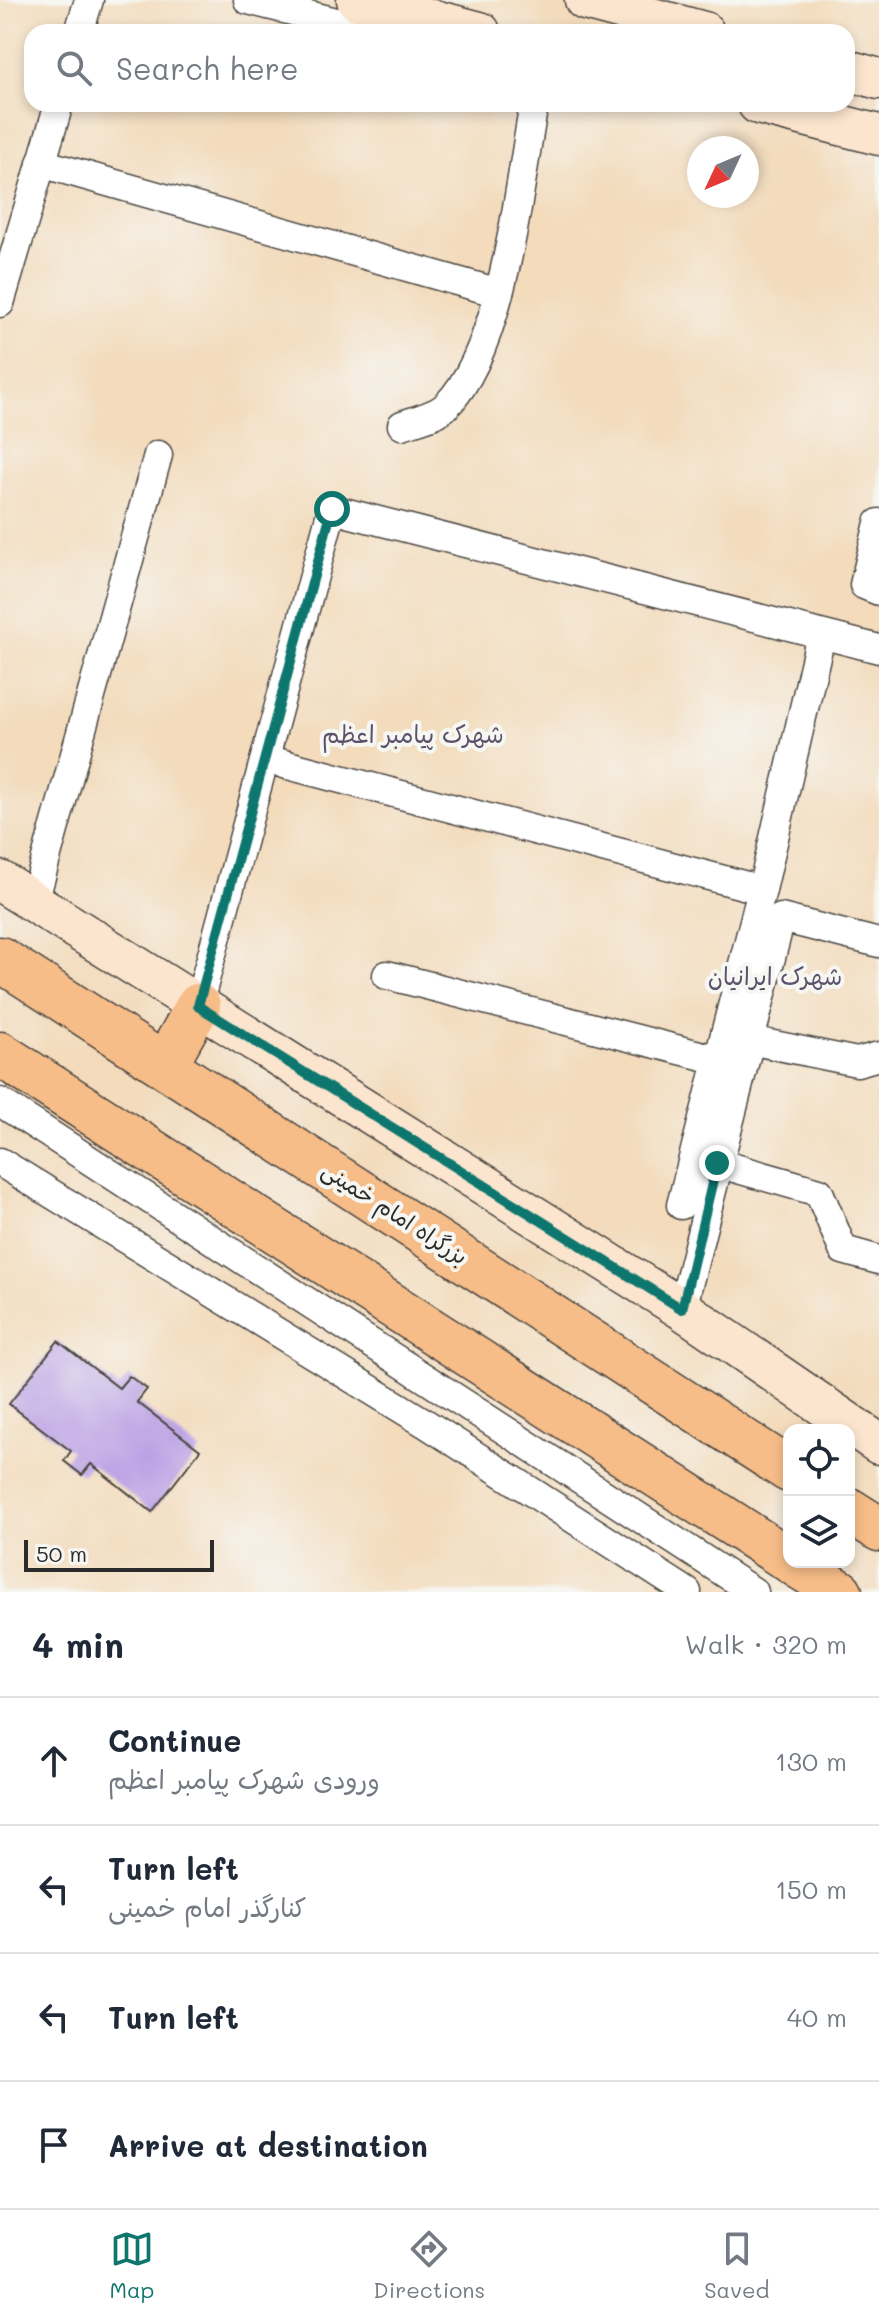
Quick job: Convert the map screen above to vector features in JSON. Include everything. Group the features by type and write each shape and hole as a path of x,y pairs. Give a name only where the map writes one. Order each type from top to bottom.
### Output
{"highway":[{"name":"بزرگراه امام خمینی","path":"0,959 166,1063 783,1466"},
{"path":"166,1063 198,1006"},
{"path":"0,1054 783,1556"},
{"path":"855,1514 879,1529"},
{"path":"802,1568 840,1592"}],"street":[{"path":"82,24 89,0"},
{"path":"248,0 345,24"},
{"path":"357,0 449,24"},
{"path":"585,0 674,24"},
{"path":"855,72 879,79"},
{"path":"0,303 57,112"},
{"path":"402,425 443,409 468,381 499,293 533,112"},
{"path":"789,112 879,135"},
{"path":"41,163 499,293"},
{"path":"34,902 158,455"},
{"path":"198,1006 332,509 879,649"},
{"path":"879,523 864,585 879,591"},
{"path":"681,1205 762,890 821,635"},
{"path":"265,759 762,890"},
{"path":"0,881 682,1309 879,1444"},
{"path":"682,1309 781,918 879,943"},
{"path":"387,975 719,1060"},
{"path":"749,1040 857,1062 879,1056"},
{"path":"0,1102 400,1365 754,1592"},
{"path":"0,1162 425,1423 687,1592"},
{"path":"717,1163 819,1192 843,1250 879,1260"},
{"path":"364,1286 400,1365"},
{"path":"400,1365 487,1369"}],"building":[{"path":"58,1341 119,1388 129,1376 147,1389 137,1402 200,1450 152,1512 91,1464 82,1475 64,1461 71,1451 9,1404"}],"district":[{"name":"شهرک پیامبر اعظم","path":"413,735"},
{"name":"شهرک ایرانیان","path":"775,977"}],"route":[{"path":"332,509 198,1006 682,1309 717,1163"}]}
